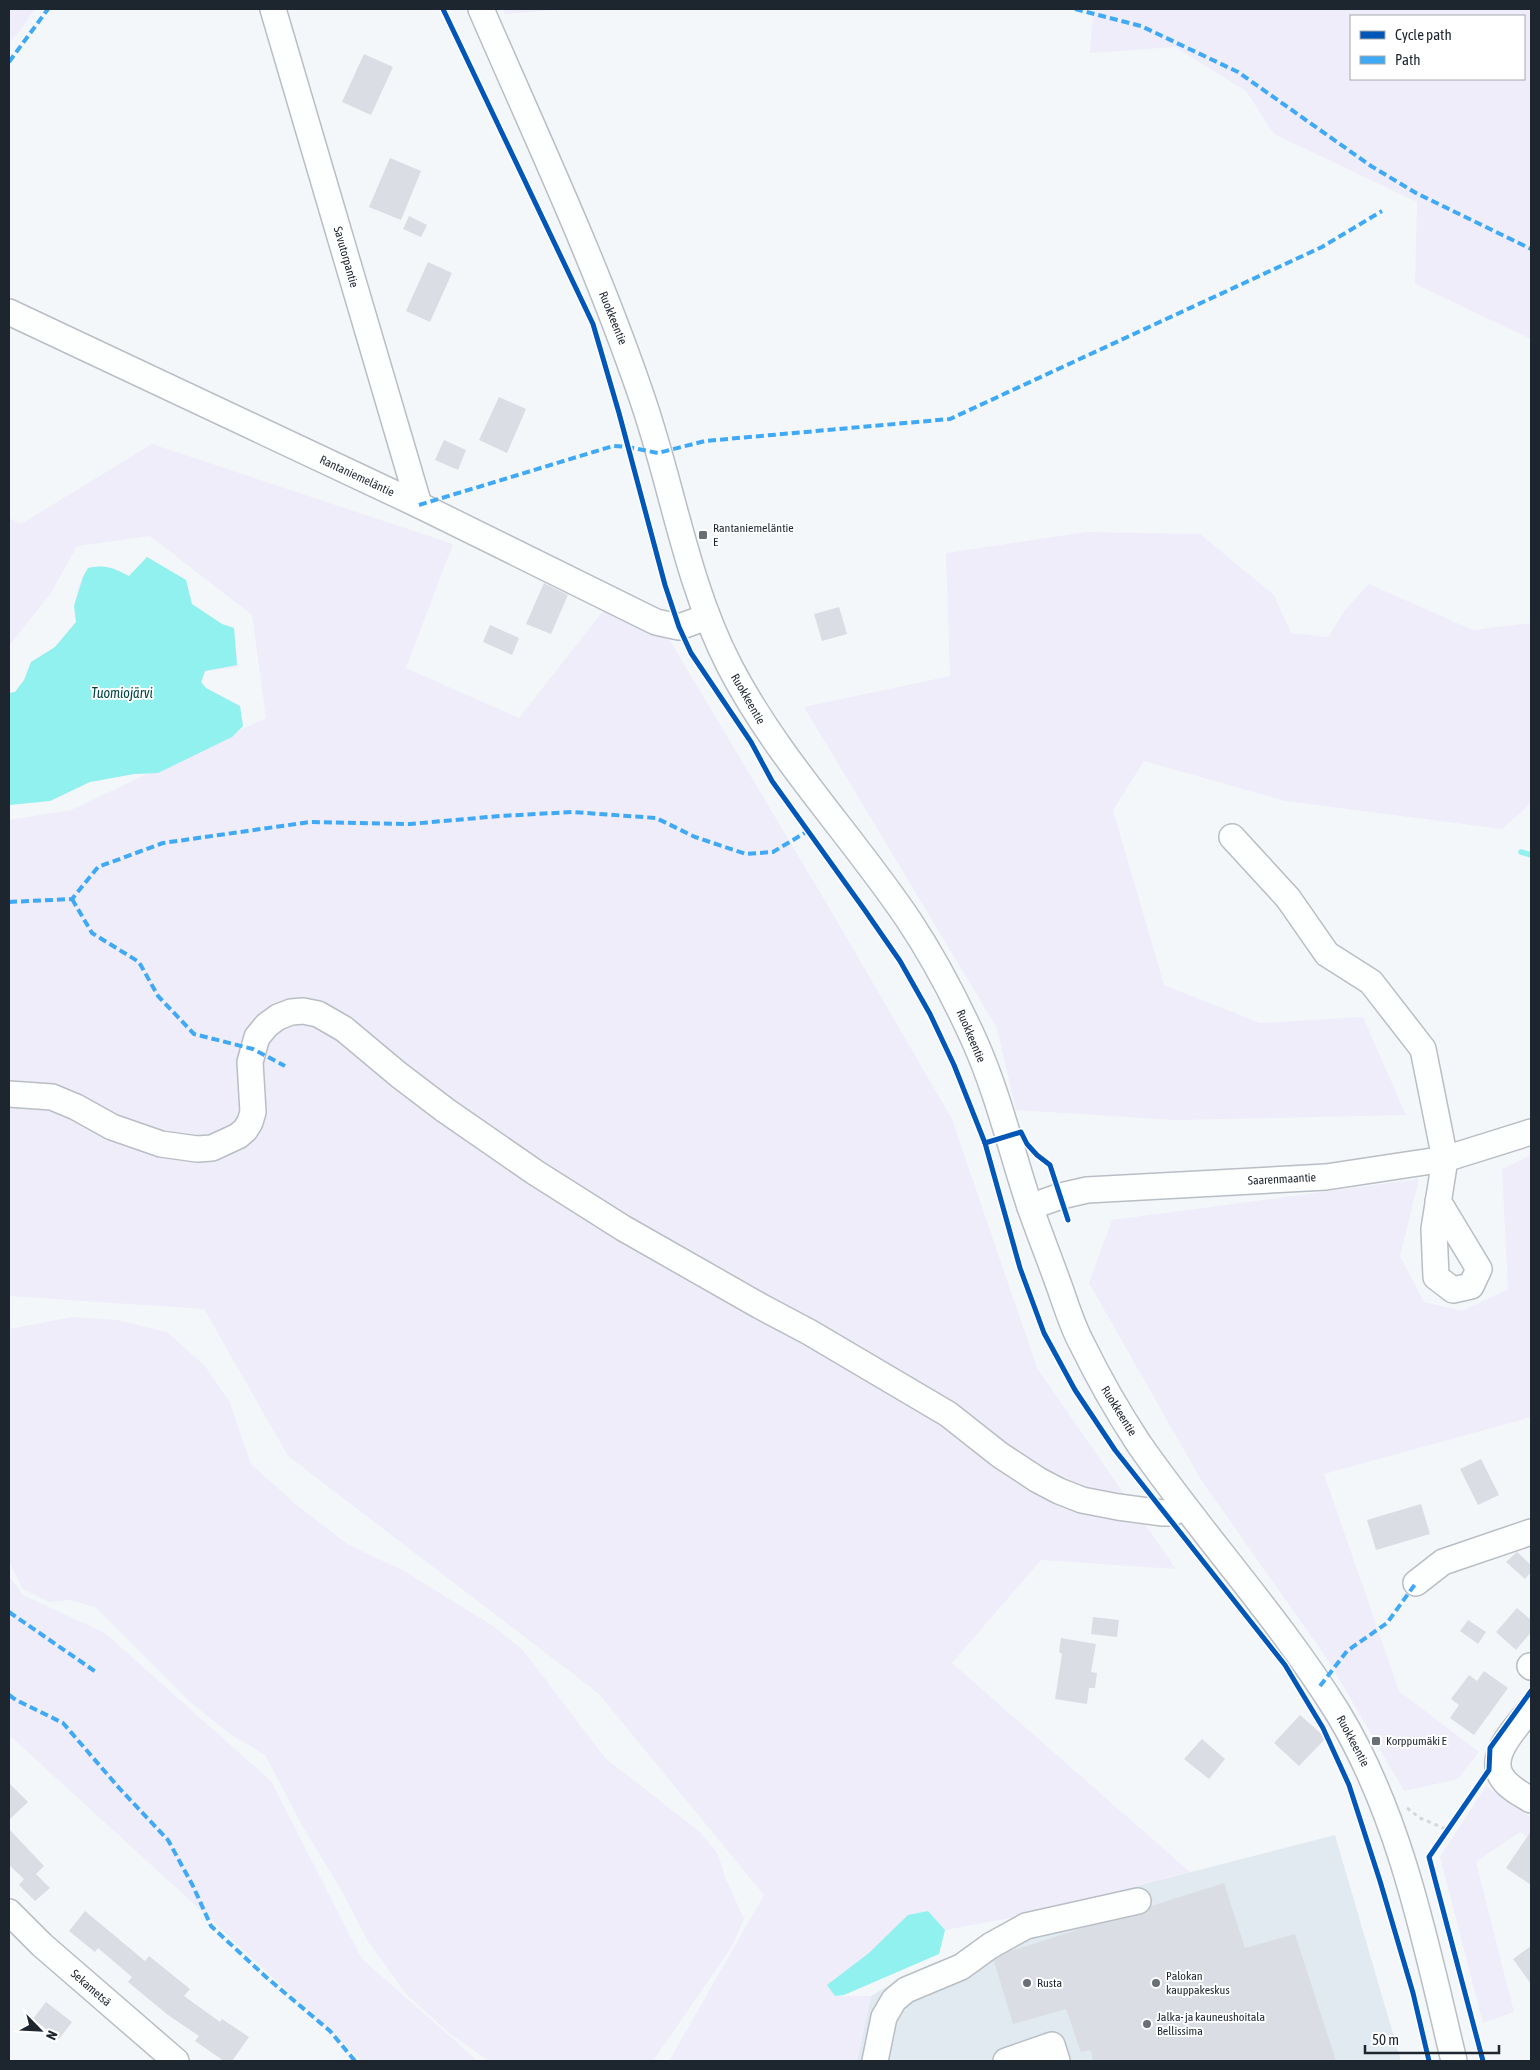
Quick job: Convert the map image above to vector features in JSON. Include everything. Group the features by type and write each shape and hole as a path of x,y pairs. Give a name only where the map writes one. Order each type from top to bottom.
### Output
{"street":[{"name":"Savutorpantie","path":"273,9 419,506"},
{"name":"Ruokkeentie","path":"481,9 616,323 644,401 685,552 707,617 727,660 747,698 774,741 907,918 945,980 977,1046 1008,1135 1030,1207 1077,1336 1089,1359 1137,1441 1299,1654 1340,1716 1370,1774 1405,1867 1454,2061"},
{"name":"Rantaniemeläntie","path":"9,312 419,506 656,622 679,627 707,617"},
{"path":"1232,837 1288,898 1327,954 1371,982 1423,1048 1445,1159 1438,1201"},
{"path":"9,1094 52,1096 112,1127 161,1144 197,1149 212,1148 238,1136 250,1122 252,1112 250,1062 258,1037 267,1024 291,1012 303,1011 318,1014 344,1029 444,1110 544,1178 623,1228 809,1332 948,1414 1000,1455 1038,1480 1058,1491 1082,1500 1118,1507 1172,1513 1186,1507"},
{"name":"Saarenmaantie","path":"1030,1207 1061,1196 1087,1190 1326,1177 1445,1159 1531,1132"},
{"path":"1416,1583 1443,1562 1531,1532"},
{"path":"1531,1708 1495,1737 1500,1775 1510,1787 1531,1800"},
{"path":"875,2061 884,2017 894,2000 906,1990 961,1967 990,1946 1026,1926 1138,1901"},
{"name":"Sekametsä","path":"9,1912 42,1945 176,2061"},
{"path":"1006,2061 1052,2045 1057,2061"}],"path":[{"path":"1402,1804 1420,1818 1448,1830"},
{"path":"1443,1837 1453,1823"}],"shaded area":[{"path":"9,9 35,9 9,43"},
{"path":"503,9 569,9 505,14"},
{"path":"1093,9 1531,9 1531,339 1415,284 1417,202 1274,134 1246,91 1175,47 1090,53"},
{"path":"152,444 453,544 406,668 519,718 607,606 663,629 827,904 952,1119 1037,1368 1176,1569 1041,1560 952,1663 1190,1872 1015,1917 945,1930 928,1911 828,1985 835,1996 871,1996 857,2061 669,2061 764,1895 598,1693 288,1456 204,1309 9,1296 9,820 71,810 147,774 134,774 90,782 50,801 9,805 9,693 15,692 24,680 31,662 55,647 76,622 77,594 88,568 100,566 129,576 147,557 186,580 192,604 222,624 234,628 238,667 205,671 202,683 206,688 240,706 243,726 238,731 266,718 252,615 150,536 77,546 51,593 9,646 9,518 21,524"},
{"path":"1086,532 1200,534 1274,595 1291,633 1328,637 1345,610 1369,584 1473,630 1531,623 1531,803 1502,829 1285,801 1144,761 1113,810 1164,985 1260,1023 1363,1017 1406,1115 1176,1120 1016,1110 997,1028 804,707 950,676 946,553"},
{"path":"1531,1155 1531,1417 1324,1474 1399,1691 1479,1752 1458,1779 1404,1791 1328,1660 1201,1480 1089,1283 1112,1220 1419,1179 1400,1256 1424,1302 1462,1311 1508,1289 1502,1169"},
{"path":"72,1317 117,1320 167,1332 205,1366 229,1401 251,1464 298,1506 347,1544 406,1572 493,1626 523,1650 605,1758 700,1832 718,1854 725,1877 744,1919 731,1948 653,2061 489,2061 449,2033 406,1994 369,1943 340,1888 303,1827 265,1755 230,1734 190,1702 95,1607 69,1600 49,1602 23,1589 9,1562 9,1329"},
{"path":"9,1576 23,1595 105,1633 271,1781 362,1959 478,2061 362,2061 9,1735"},
{"path":"1486,1786 1531,1817 1531,1839 1520,1832 1476,1862 1514,2012 1483,2023 1440,1857"},
{"path":"1335,1835 1401,2061 857,2061 871,1996 898,1980 940,1967 1015,1917"}],"water":[{"name":"Tuomiojärvi","path":"147,557 186,580 192,604 222,624 234,628 237,665 205,671 201,682 206,688 240,706 243,726 232,737 158,773 134,774 90,782 50,801 9,805 9,693 15,692 24,680 31,662 55,647 76,622 74,606 83,577 88,568 100,566 129,576"},
{"path":"928,1911 945,1930 939,1954 844,1995 835,1996 827,1985 869,1953 908,1915"}],"building":[{"path":"364,54 393,67 371,115 342,102"},
{"path":"390,158 421,171 401,220 369,207"},
{"path":"409,216 427,225 421,237 403,229"},
{"path":"428,262 452,273 430,322 406,311"},
{"path":"499,397 526,409 507,453 479,440"},
{"path":"444,440 466,450 458,470 435,460"},
{"path":"544,583 568,595 551,634 526,624"},
{"path":"839,607 847,634 822,641 814,614"},
{"path":"490,625 519,638 512,655 483,642"},
{"path":"1481,1459 1499,1495 1478,1505 1460,1469"},
{"path":"1421,1504 1430,1534 1376,1550 1367,1520"},
{"path":"1517,1552 1531,1565 1531,1572 1525,1579 1506,1562"},
{"path":"1517,1608 1531,1620 1531,1632 1516,1650 1496,1632"},
{"path":"1093,1617 1119,1620 1117,1637 1091,1634"},
{"path":"1468,1620 1486,1632 1478,1644 1460,1631"},
{"path":"1061,1638 1096,1644 1091,1672 1097,1673 1095,1688 1089,1688 1087,1704 1055,1699 1062,1654 1059,1652"},
{"path":"1484,1671 1508,1688 1474,1735 1450,1718 1459,1705 1451,1699 1469,1675 1477,1681"},
{"path":"1300,1715 1326,1738 1299,1766 1274,1743"},
{"path":"1202,1739 1225,1759 1209,1779 1184,1759"},
{"path":"9,1783 28,1802 9,1820"},
{"path":"9,1829 44,1866 36,1874 50,1888 35,1901 19,1885 24,1879 9,1865"},
{"path":"1531,1831 1531,1885 1506,1868"},
{"name":"Palokan kauppakeskus","path":"1224,1883 1245,1948 1295,1934 1336,2061 1093,2061 1091,2050 1081,2052 1066,2009 1013,2024 994,1961 998,1958 1011,1951 1082,1928 1141,1915 1147,1912 1151,1906"},
{"path":"85,1911 145,1961 149,1956 190,1989 184,1996 220,2022 222,2019 249,2037 232,2061 224,2061 195,2041 199,2036 168,2015 128,1982 132,1977 98,1948 95,1952 69,1931"},
{"path":"1531,1946 1531,1984 1513,1959"},
{"path":"46,2002 72,2022 59,2039 33,2019"}],"waterway":[{"path":"1521,852 1531,855"}],"marked path":[{"path":"9,62 48,9"},
{"path":"1075,9 1141,26 1238,72 1371,166 1416,193 1531,249"},
{"path":"419,505 613,446 658,453 705,441 950,419 1322,247 1382,211"},
{"path":"9,902 72,899 98,867 163,843 310,822 410,824 572,812 656,818 695,837 746,854 773,852 808,831"},
{"path":"72,899 92,933 139,962 158,996 194,1034 253,1049 285,1066"},
{"path":"1320,1686 1347,1651 1387,1623 1416,1583"},
{"path":"9,1612 96,1672"},
{"path":"9,1695 63,1723 120,1789 168,1840 193,1886 211,1926 266,1977 330,2031 355,2061"}],"cycle path":[{"path":"443,9 593,324 665,585 679,627 691,653 751,742 772,781 900,961 930,1014 954,1065 985,1143 1020,1268 1044,1333 1075,1390 1115,1450 1285,1665 1323,1728 1349,1785 1380,1881 1413,1993 1429,2061"},
{"path":"985,1143 1021,1132 1027,1144 1050,1165 1068,1220"},
{"path":"1483,2061 1429,1857 1489,1770 1490,1748 1531,1691"}],"place":[{"name":"Rantaniemeläntie E","path":"703,535"},
{"name":"Korppumäki E","path":"1376,1741"},
{"name":"Rusta","path":"1027,1983"},
{"name":"Palokan kauppakeskus","path":"1156,1983"},
{"name":"Jalka- ja kauneushoitala Bellissima","path":"1147,2024"}]}
